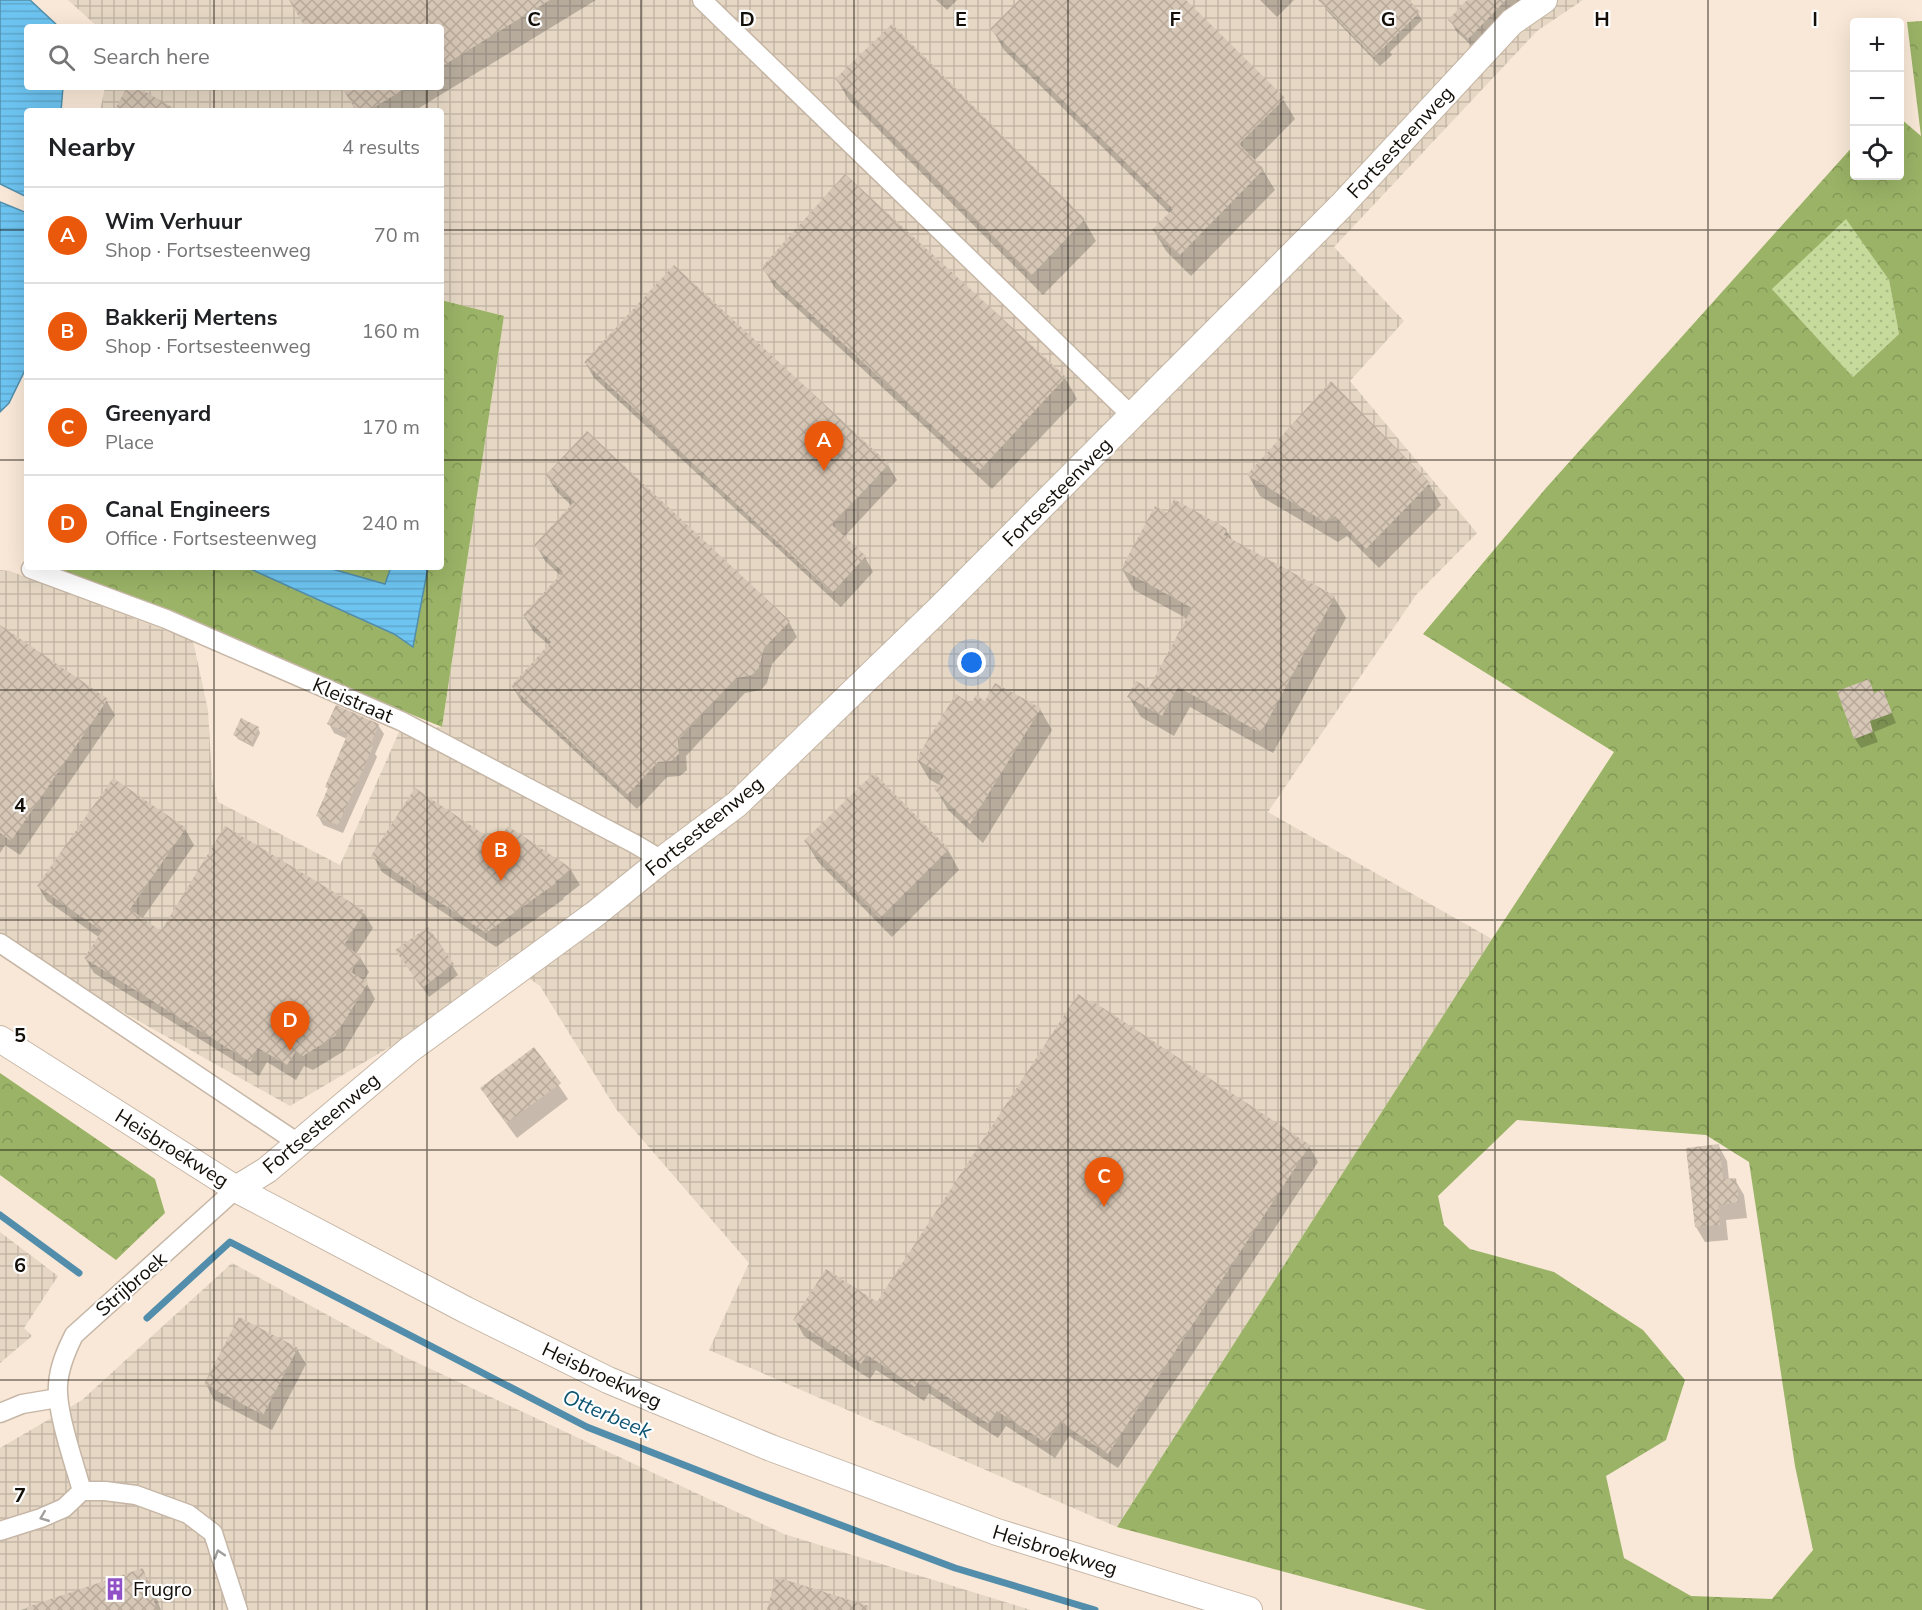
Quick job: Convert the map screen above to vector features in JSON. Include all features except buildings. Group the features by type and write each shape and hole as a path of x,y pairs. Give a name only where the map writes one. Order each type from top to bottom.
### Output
{"street":[{"path":"702,0 1132,416"},
{"name":"Fortsesteenweg","path":"236,1189 267,1170 409,1050 595,914 737,804 939,609 1341,206 1512,22 1544,0"},
{"name":"Kleistraat","path":"33,570 166,619 401,721 662,860"},
{"path":"0,944 298,1143"},
{"name":"Heisbroekweg","path":"0,1039 236,1189 466,1310 619,1384 771,1448 997,1532 1250,1610"},
{"name":"Strijbroek","path":"82,1491 58,1398 61,1369 66,1350 74,1335 236,1189"},
{"path":"0,1413 22,1404 58,1398"},
{"path":"0,1531 64,1508 82,1491 135,1495 188,1514 213,1533 238,1610"}],"shaded area":[{"path":"68,0 1583,0 1537,31 1334,247 1404,321 1350,381 1477,533 1416,595 1268,812 1492,939 1117,1527 709,1350 749,1263 616,1109 540,986 505,961 407,1037 290,1106 0,943 0,570 10,571 193,641 208,710 212,779 218,802 340,865 399,732 442,727 504,316 444,301 444,108 101,108 104,90 444,90 444,24 95,24"},
{"path":"0,1232 58,1276 24,1328 32,1336 0,1363"},
{"path":"232,1263 405,1357 784,1534 1031,1610 0,1610 0,1448 82,1400"}],"green space":[{"path":"1922,21 1922,1610 1427,1610 1117,1527 1614,752 1423,634 1546,488 1850,149 1850,180 1904,180 1904,121 1921,136 1907,22","holes":["1846,219 1889,280 1899,334 1853,377 1772,289","1517,1120 1706,1135 1749,1162 1795,1466 1813,1550 1772,1599 1691,1596 1624,1558 1606,1476 1666,1440 1685,1380 1643,1330 1554,1272 1470,1249 1444,1225 1438,1196"]},
{"path":"1846,218 1889,280 1899,334 1853,377 1772,289"},
{"path":"444,301 504,316 442,727 61,570 253,570 394,634 413,647 427,570 444,570"},
{"path":"336,570 390,570 385,584"},
{"path":"0,1073 155,1179 165,1213 116,1260 0,1175"}],"water":[{"path":"0,0 30,0 56,24 24,24 24,90 63,90 61,108 24,108 24,196 0,184"},
{"path":"0,202 24,212 24,372 9,403 0,412"},
{"path":"253,570 336,570 385,584 390,570 427,570 413,647 394,634"}],"waterway":[{"name":"Otterbeek","path":"0,1215 79,1273"},
{"name":"Otterbeek","path":"147,1318 230,1242 587,1427 955,1568 1095,1610"}],"place":[{"name":"Wim Verhuur","path":"824,471"},
{"name":"Bakkerij Mertens","path":"501,881"},
{"name":"Canal Engineers","path":"290,1051"},
{"name":"Greenyard","path":"1104,1207"},
{"name":"Frugro","path":"115,1589"}]}
